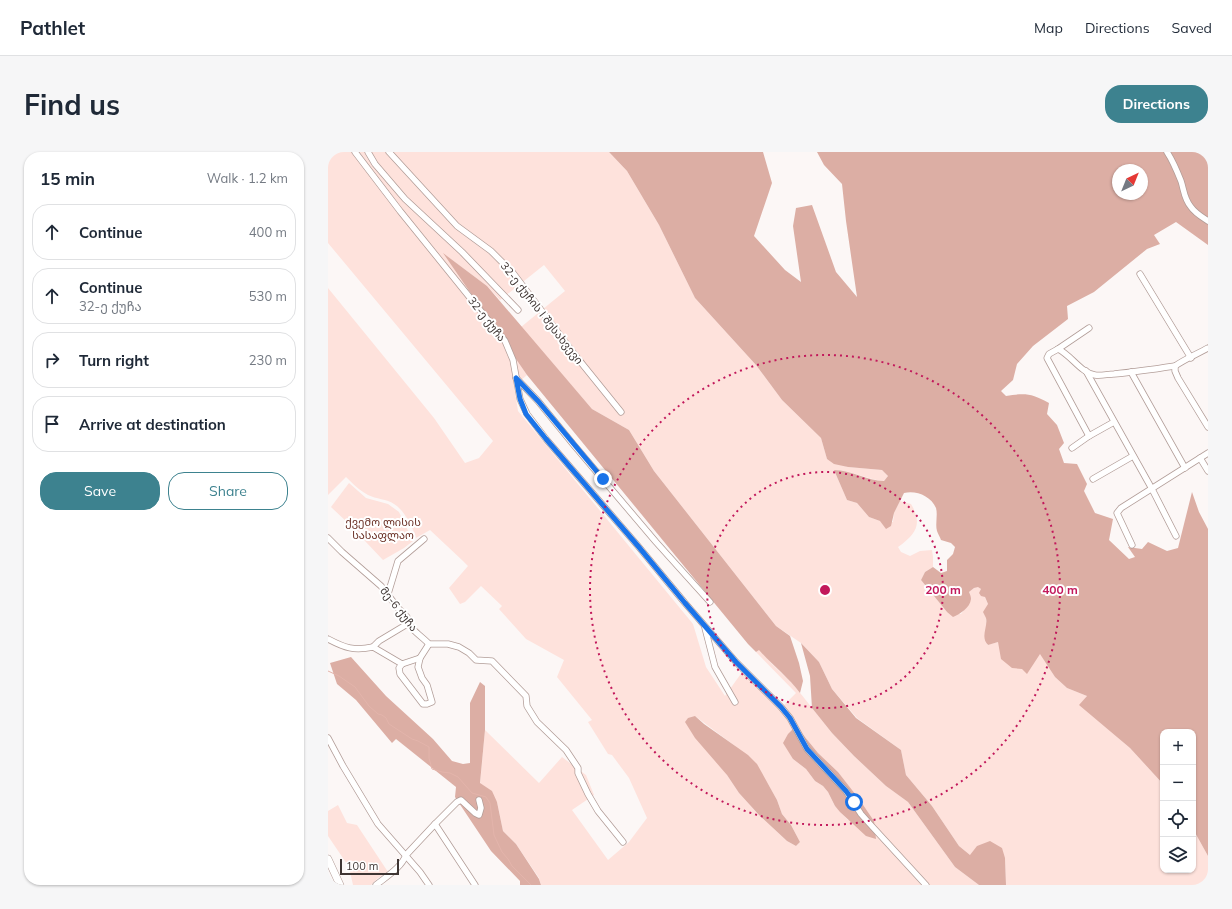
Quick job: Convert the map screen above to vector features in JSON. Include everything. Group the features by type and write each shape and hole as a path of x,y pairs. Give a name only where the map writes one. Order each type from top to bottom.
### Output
{"main road":[{"path":"328,859 339,885"}],"street":[{"name":"32-ე ქუჩა","path":"355,152 400,211 505,341 513,360 520,399 526,414 736,662 781,707 790,718 807,749 846,791 869,824 926,885"},
{"path":"368,152 375,164 405,199 462,252 518,310"},
{"name":"32-ე ქუჩის I შესახვევი","path":"389,152 457,226 491,251 513,274 621,412"},
{"path":"1167,152 1181,181 1189,206 1208,221"},
{"path":"1140,274 1191,358"},
{"path":"1089,328 1049,354 1047,358 1089,436"},
{"path":"1058,349 1063,351 1075,363 1095,375 1175,366 1208,348"},
{"path":"1175,366 1175,371 1178,378 1208,427"},
{"path":"1086,370 1152,489 1176,536"},
{"path":"1131,372 1185,468"},
{"path":"516,378 538,401 656,542 710,602"},
{"path":"1072,448 1089,436 1114,422"},
{"path":"1132,545 1117,512 1208,453"},
{"path":"1093,479 1133,456"},
{"path":"1200,458 1208,471"},
{"name":"მე-6 ქუჩა","path":"328,538 381,586 398,608 408,617 408,621 414,630 429,644"},
{"path":"388,594 398,561 424,539"},
{"path":"373,648 379,640 404,626 408,621"},
{"path":"704,625 716,667 735,702"},
{"path":"328,639 343,647 363,650 373,648 402,664"},
{"path":"420,658 402,664 399,668 400,674 423,704 432,702 427,685 422,678 418,667 420,658 429,644 448,644 459,647 469,653 476,660 492,661 526,696 527,706 536,722 566,750 578,768 578,773 598,811 623,842"},
{"path":"328,738 378,824 406,855 429,885"},
{"path":"376,885 393,872 404,860 406,855 457,802 460,800 474,813 479,815 481,808 478,800"},
{"path":"435,824 475,885"}],"green space":[{"path":"328,152 609,152 627,171 659,225 695,298 756,365 782,400 821,438 827,459 848,467 882,470 888,476 884,481 841,470 834,470 847,500 857,503 869,517 880,521 893,522 894,513 900,501 911,504 917,517 916,528 909,538 898,547 901,552 910,556 920,551 932,550 933,567 925,572 921,580 947,612 961,614 969,602 969,592 978,586 988,604 986,620 987,645 998,642 1040,653 1055,677 1067,688 1087,696 1080,705 1130,748 1160,781 1160,873 1196,873 1196,834 1208,856 1208,885 1006,885 1005,858 970,855 959,846 932,806 906,775 901,750 857,718 832,689 819,662 801,643 776,626 654,471 629,430 592,409 521,327 565,291 544,265 500,300 487,286 444,254 527,375 514,386 518,411 693,624 706,667 725,696 745,668 784,705 796,693 756,652 759,649 793,684 832,733 854,756 886,786 908,802 955,867 979,885 541,885 539,878 516,844 503,831 497,802 480,784 485,730 539,783 562,757 586,775 594,795 572,810 608,860 629,842 647,818 629,778 612,755 608,754 588,722 592,720 557,677 564,660 526,639 499,609 502,606 481,586 465,602 460,604 449,588 468,566 430,530 416,538 408,519 394,504 368,495 346,477 328,495 328,288 434,418 465,463 479,458 493,441 328,243","holes":["695,716 735,746 768,784 777,800 782,814 791,825 800,842 796,846 787,841 759,815 739,793 727,775","796,726 818,753 838,772 874,821 848,820 835,806 828,792 823,786 815,781 806,769 793,759"]},
{"name":"ქვემო ლისის სასაფლაო","path":"349,483 366,498 388,504 399,512 413,541 383,560 331,507"},
{"path":"338,805 347,823 357,825 388,872 378,878 371,885 353,885 349,867 328,836 328,811"}],"shaded area":[{"path":"609,152 763,152 772,183 754,236 785,270 801,282 793,226 796,208 812,205 836,272 857,297 842,184 824,165 817,152 1208,152 1208,245 1176,222 1154,235 1160,244 1147,249 1094,292 1067,306 1068,319 1033,346 1017,364 1013,380 1001,391 1006,396 1018,394 1028,395 1037,397 1049,403 1047,414 1057,425 1064,443 1059,449 1064,463 1077,464 1087,484 1084,491 1095,513 1113,519 1109,540 1129,559 1135,557 1128,547 1142,549 1148,542 1167,551 1178,548 1192,492 1199,512 1208,529 1208,856 1196,834 1196,729 1160,729 1160,781 1130,748 1079,705 1087,696 1067,688 1055,677 1040,654 1027,674 1022,669 1012,668 1001,659 998,642 988,645 985,639 986,618 983,612 988,604 985,597 981,596 979,593 981,589 978,587 974,588 969,592 971,598 969,605 962,612 953,617 947,612 921,580 925,572 933,567 941,573 947,571 947,560 953,554 955,547 951,543 941,540 937,531 937,511 934,504 927,497 918,493 904,493 894,513 891,526 886,529 880,521 869,517 857,503 847,500 834,470 841,470 878,481 884,481 888,476 882,470 848,467 834,464 827,459 821,438 782,400 756,365 695,298 659,225 627,171"},
{"path":"443,253 487,286 592,409 629,430 654,471 776,626 790,636 803,681 800,693 759,650 756,652 748,644 527,375"},
{"path":"801,643 819,662 832,689 856,718 901,750 906,775 932,806 959,846 970,855 977,846 990,841 1002,848 1005,858 1006,885 979,885 955,867 908,802 886,786 832,733 812,708 810,676"},
{"path":"351,657 386,696 433,739 452,761 463,764 470,763 470,703 480,682 485,686 485,730 480,783 492,791 497,802 503,831 516,844 539,879 541,885 520,885 520,881 491,851 455,797 456,787 396,739 392,743 356,700 337,684 330,663"},
{"path":"695,716 748,755 757,764 777,800 782,814 791,825 800,842 796,846 787,841 759,815 739,793 727,775 695,738 685,722 688,718"},
{"path":"796,726 818,753 838,772 859,799 874,821 876,839 866,836 840,812 823,786 815,781 806,769 793,759 783,743 788,734"}],"waterway":[{"path":"328,671 339,676 355,687 369,706 378,714 386,718 389,724 412,739 429,747 429,758 432,769 450,773 458,777 472,793 486,797 490,803 494,835 502,852 512,866 531,885"}],"route":[{"path":"603,479 538,401 516,378 520,399 526,414 736,662 781,707 790,718 807,749 846,791 854,802"}]}
